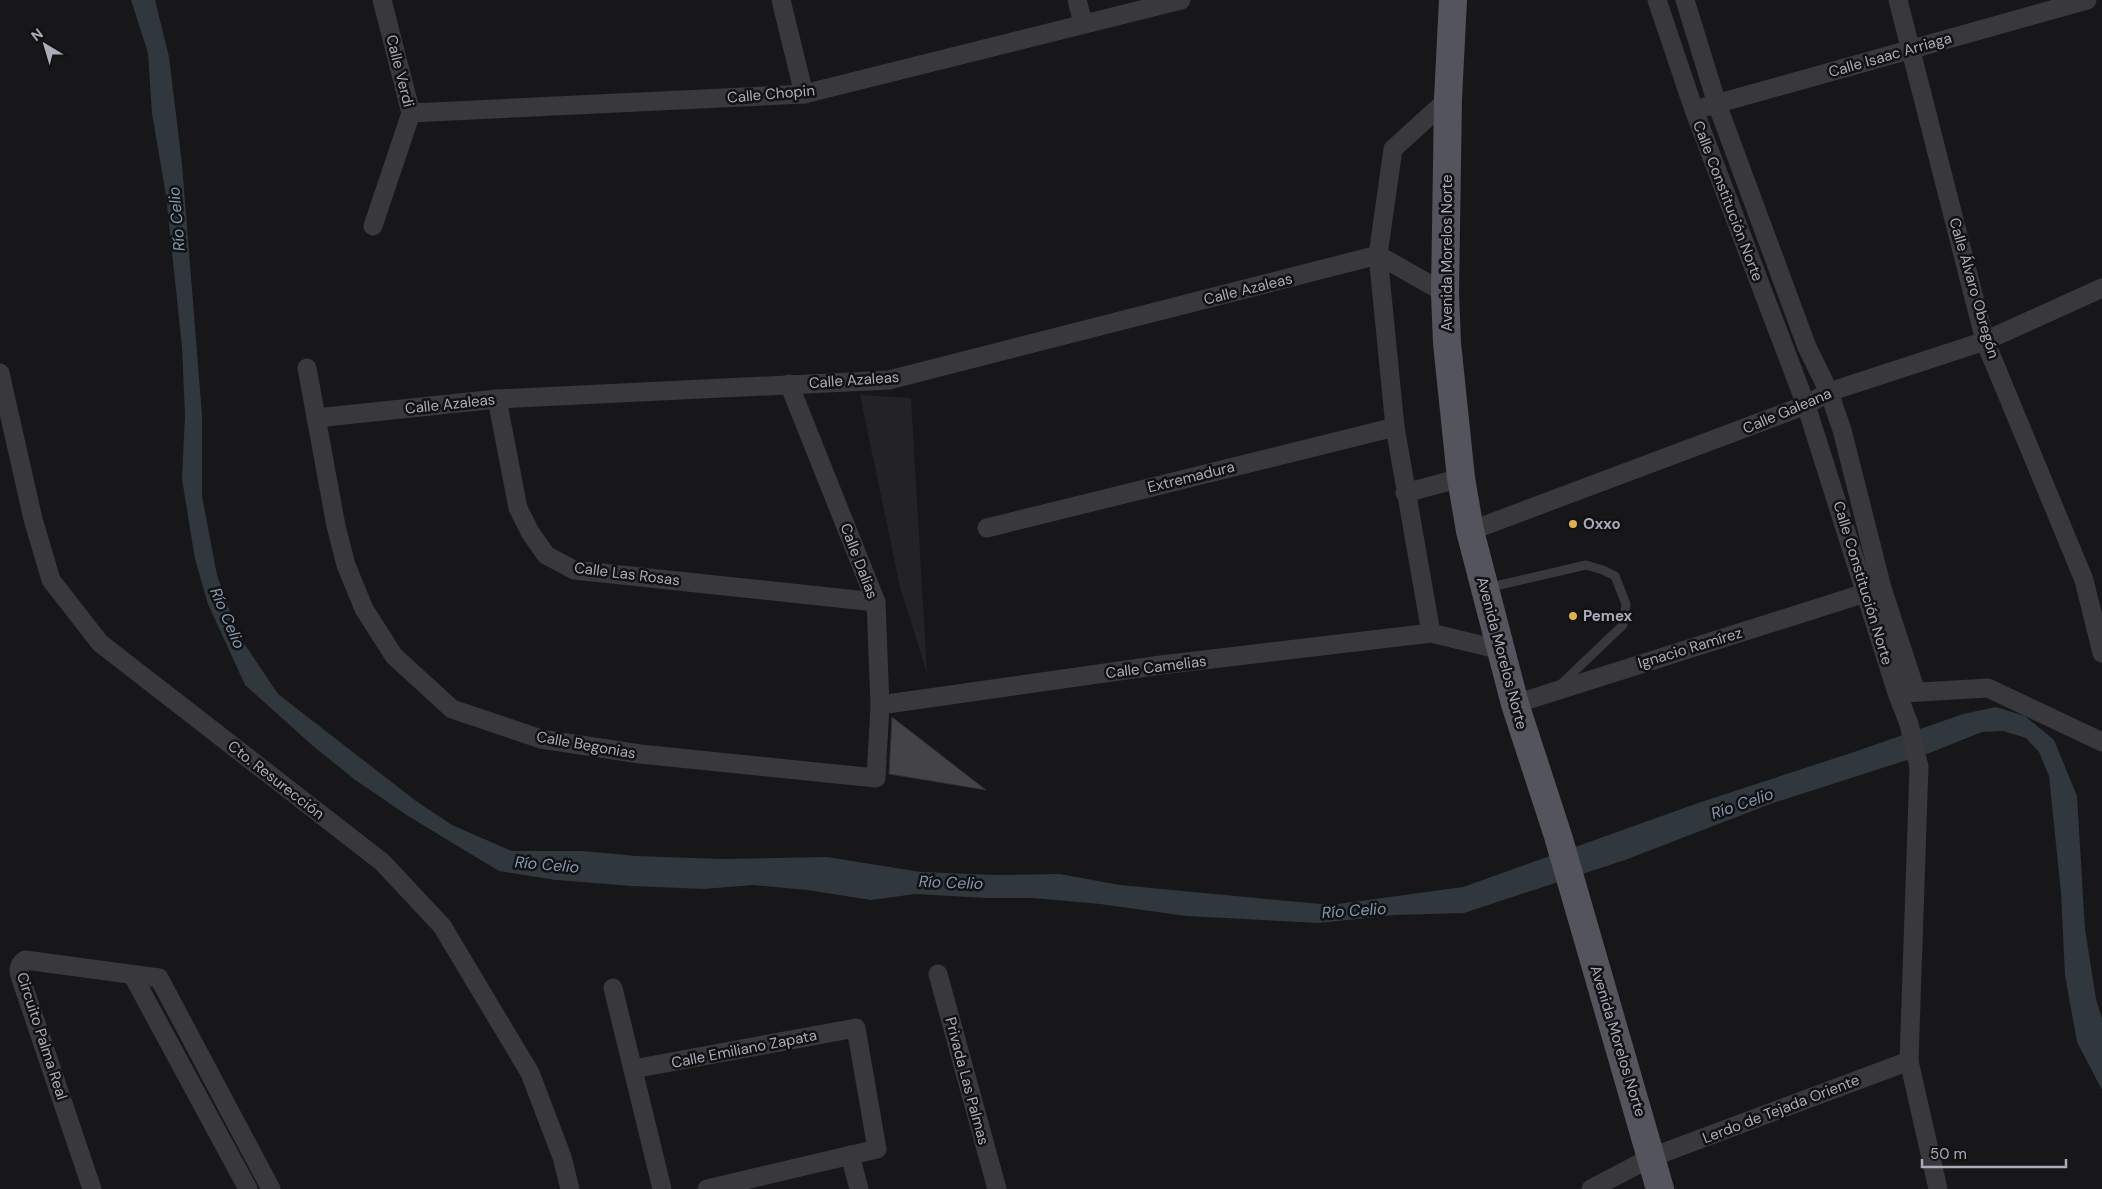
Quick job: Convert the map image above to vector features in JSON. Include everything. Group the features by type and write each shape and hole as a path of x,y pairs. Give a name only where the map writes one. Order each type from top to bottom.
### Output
{"main road":[{"name":"Avenida Morelos Norte","path":"1449,3 1445,293 1447,344 1461,478 1470,531 1515,704 1558,836 1660,1189"}],"street":[{"name":"Calle Verdi","path":"373,226 411,113 382,0"},
{"path":"781,0 804,94"},
{"path":"1077,0 1083,23"},
{"name":"Calle Chopin","path":"411,113 804,94 1181,0"},
{"name":"Calle Constitución Norte","path":"1657,0 1694,110 1874,590 1916,692"},
{"name":"Calle Constitución Norte","path":"1685,0 1716,104 1807,347 1829,392 1842,430 1897,694 1909,724 1919,767 1909,1061 1938,1189"},
{"name":"Calle Álvaro Obregón","path":"1898,0 1985,341 2084,580 2102,653"},
{"name":"Calle Isaac Arriaga","path":"1694,110 2087,0"},
{"path":"1448,99 1393,149 1378,255 1395,427 1431,633 1500,650"},
{"path":"1378,255 1445,293"},
{"name":"Calle Azaleas","path":"316,418 497,398 889,380 1378,255"},
{"name":"Calle Galeana","path":"1470,531 1806,405 1829,392 1985,341 2102,288"},
{"name":"Calle Begonias","path":"307,368 336,526 346,565 364,609 394,656 452,709 541,739 640,754 876,778"},
{"name":"Cto. Resurección","path":"0,373 33,519 51,580 100,643 382,862 442,926 530,1073 562,1157 570,1189"},
{"name":"Calle Dalias","path":"789,384 876,602 880,705 876,778"},
{"name":"Calle Las Rosas","path":"497,398 518,508 530,532 546,554 574,570 876,602"},
{"name":"Extremadura","path":"987,528 1395,427"},
{"path":"1406,494 1461,478"},
{"name":"Ignacio Ramírez","path":"1515,704 1874,590"},
{"name":"Calle Camelias","path":"880,705 1161,665 1431,633"},
{"path":"1897,694 1988,688 2102,742"},
{"name":"Circuito Palma Real","path":"92,1189 18,969 25,960 159,978 271,1189"},
{"name":"Privada Las Palmas","path":"938,974 997,1189"},
{"path":"133,976 248,1189"},
{"path":"613,988 662,1189"},
{"name":"Calle Emiliano Zapata","path":"633,1069 856,1028 877,1148 850,1155"},
{"name":"Lerdo de Tejada Oriente","path":"1591,1189 1652,1157 1909,1061"},
{"path":"706,1189 850,1155 859,1189"}],"lane":[{"path":"1484,588 1586,566 1603,570 1615,576 1626,604 1623,626 1553,691"}],"shaded area":[{"path":"860,395 911,398 927,673 900,587"}],"water":[{"name":"Río Celio","path":"131,0 155,0 169,57 182,164 202,415 202,496 217,575 239,636 278,694 416,801 452,825 512,851 583,851 636,856 723,859 827,857 921,872 995,875 1060,874 1120,885 1331,905 1463,887 1701,802 1963,714 1996,707 2025,716 2054,740 2077,796 2085,929 2096,999 2102,1019 2102,1090 2077,1042 2065,975 2061,893 2049,776 2039,752 2026,738 2003,731 1982,732 1932,752 1773,803 1625,860 1464,913 1395,915 1319,923 1186,916 1100,904 1033,898 985,898 916,894 871,900 807,890 753,885 704,889 631,886 556,880 499,871 408,816 354,779 313,746 245,685 208,604 195,559 182,479 185,415 182,347 166,195 152,114 148,53"}],"building":[{"path":"892,717 986,790 889,774"}],"place":[{"name":"Oxxo","path":"1573,524"},
{"name":"Pemex","path":"1573,616"}]}
